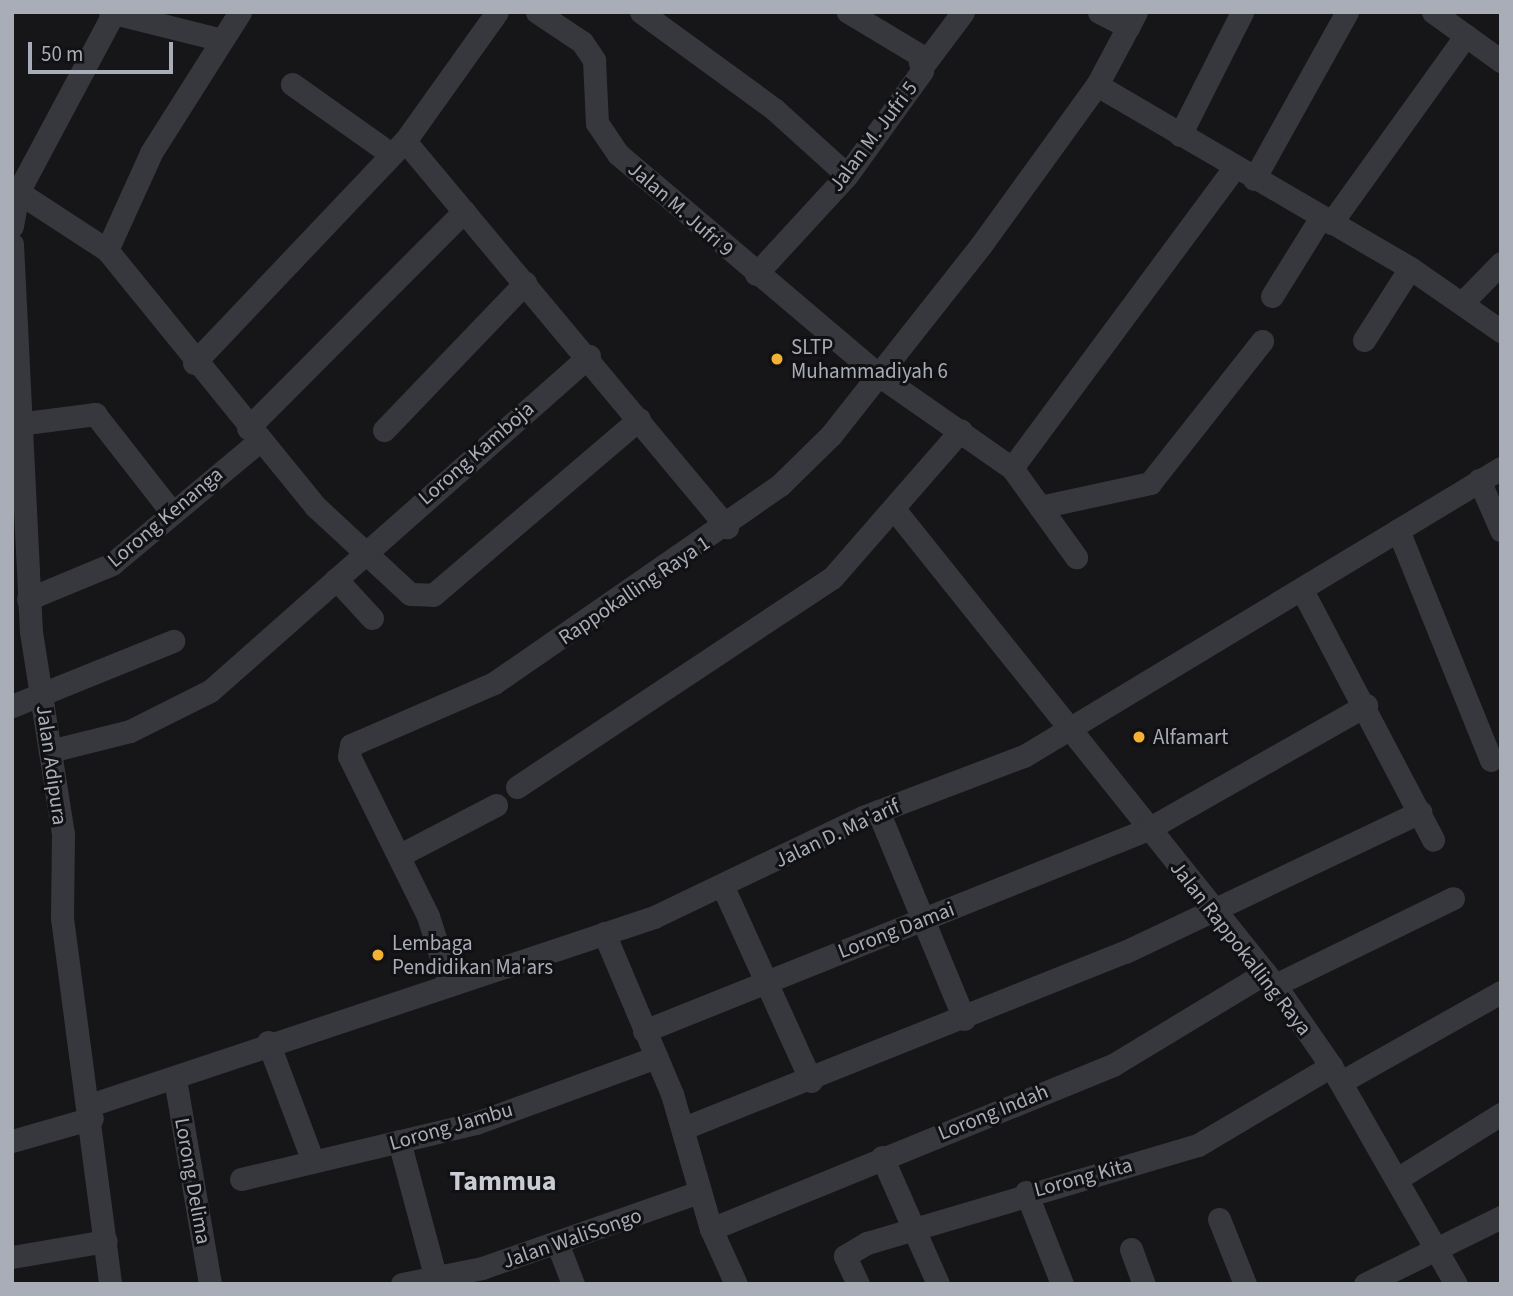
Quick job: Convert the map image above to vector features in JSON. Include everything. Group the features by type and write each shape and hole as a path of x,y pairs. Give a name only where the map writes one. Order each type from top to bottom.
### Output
{"street":[{"path":"107,250 151,153 240,12"},
{"path":"194,363 398,147 497,12"},
{"name":"Jalan M. Jufri 9","path":"537,12 582,42 594,60 593,108 607,141 756,274 880,376 1012,468 1076,557"},
{"path":"641,12 774,109 847,175"},
{"name":"Jalan M. Jufri 5","path":"756,274 847,175 924,64 848,12"},
{"path":"924,64 962,12"},
{"path":"1099,12 1132,20"},
{"path":"1180,135 1242,12"},
{"path":"1012,468 1245,173 1347,12"},
{"path":"1433,12 1501,61"},
{"path":"12,226 21,166 111,13 222,40"},
{"name":"Rappokalling Raya 1","path":"402,854 349,748 494,683 727,527 797,468 880,376 1097,85 1132,20"},
{"path":"1272,296 1466,35"},
{"path":"292,84 398,147 464,211 589,356 727,527"},
{"path":"1097,85 1410,268 1501,331"},
{"path":"18,192 107,250 253,435 410,594 433,595 639,419"},
{"name":"Lorong Kenanga","path":"23,586 112,564 253,435 464,211"},
{"name":"Jalan Adipura","path":"12,244 22,433 19,517 23,586 63,834 62,918 91,1111 110,1284"},
{"path":"1462,303 1501,263"},
{"path":"1364,340 1410,268"},
{"path":"384,430 526,283"},
{"path":"1040,507 1150,483 1262,341"},
{"name":"Lorong Kamboja","path":"50,751 130,731 210,691 365,551 589,356"},
{"path":"22,433 95,414 170,510"},
{"path":"517,787 807,598 894,509 961,430"},
{"name":"Jalan D. Ma'arif","path":"12,1141 268,1042 604,933 723,887 878,811 1071,733 1501,468"},
{"path":"1479,480 1501,530"},
{"name":"Jalan Rappokalling Raya","path":"894,509 1211,910 1270,979 1336,1074 1456,1284"},
{"path":"1398,530 1491,760"},
{"path":"336,579 372,618"},
{"path":"1302,590 1366,705 1433,840"},
{"path":"12,706 173,640"},
{"name":"Lorong Damai","path":"644,1031 1148,829 1366,705"},
{"path":"450,985 402,854 496,805"},
{"path":"878,811 964,1019"},
{"path":"684,1128 811,1081 964,1019 1211,910 1420,812"},
{"path":"723,887 768,980 811,1081"},
{"name":"Lorong Indah","path":"711,1229 1113,1065 1270,979 1453,898"},
{"path":"604,933 684,1128 711,1229 736,1284"},
{"name":"Lorong Kita","path":"851,1281 845,1256 910,1225 1198,1145 1501,992"},
{"path":"268,1042 313,1161"},
{"name":"Lorong Jambu","path":"241,1179 476,1123 656,1056"},
{"name":"Lorong Delima","path":"175,1079 211,1284"},
{"path":"1397,1179 1501,1114"},
{"path":"399,1141 447,1280"},
{"path":"882,1157 937,1284"},
{"name":"Jalan WaliSongo","path":"402,1284 447,1280 558,1245 699,1192"},
{"path":"1027,1192 1062,1284"},
{"path":"1365,1284 1440,1252 1501,1217"},
{"path":"1219,1219 1245,1284"},
{"path":"12,1257 106,1241"},
{"path":"558,1245 573,1284"},
{"path":"1131,1250 1144,1284"}],"place":[{"name":"SLTP Muhammadiyah 6","path":"777,359"},
{"name":"Alfamart","path":"1139,737"},
{"name":"Lembaga Pendidikan Ma'ars","path":"378,955"}],"district":[{"name":"Tammua","path":"503,1181"}]}
